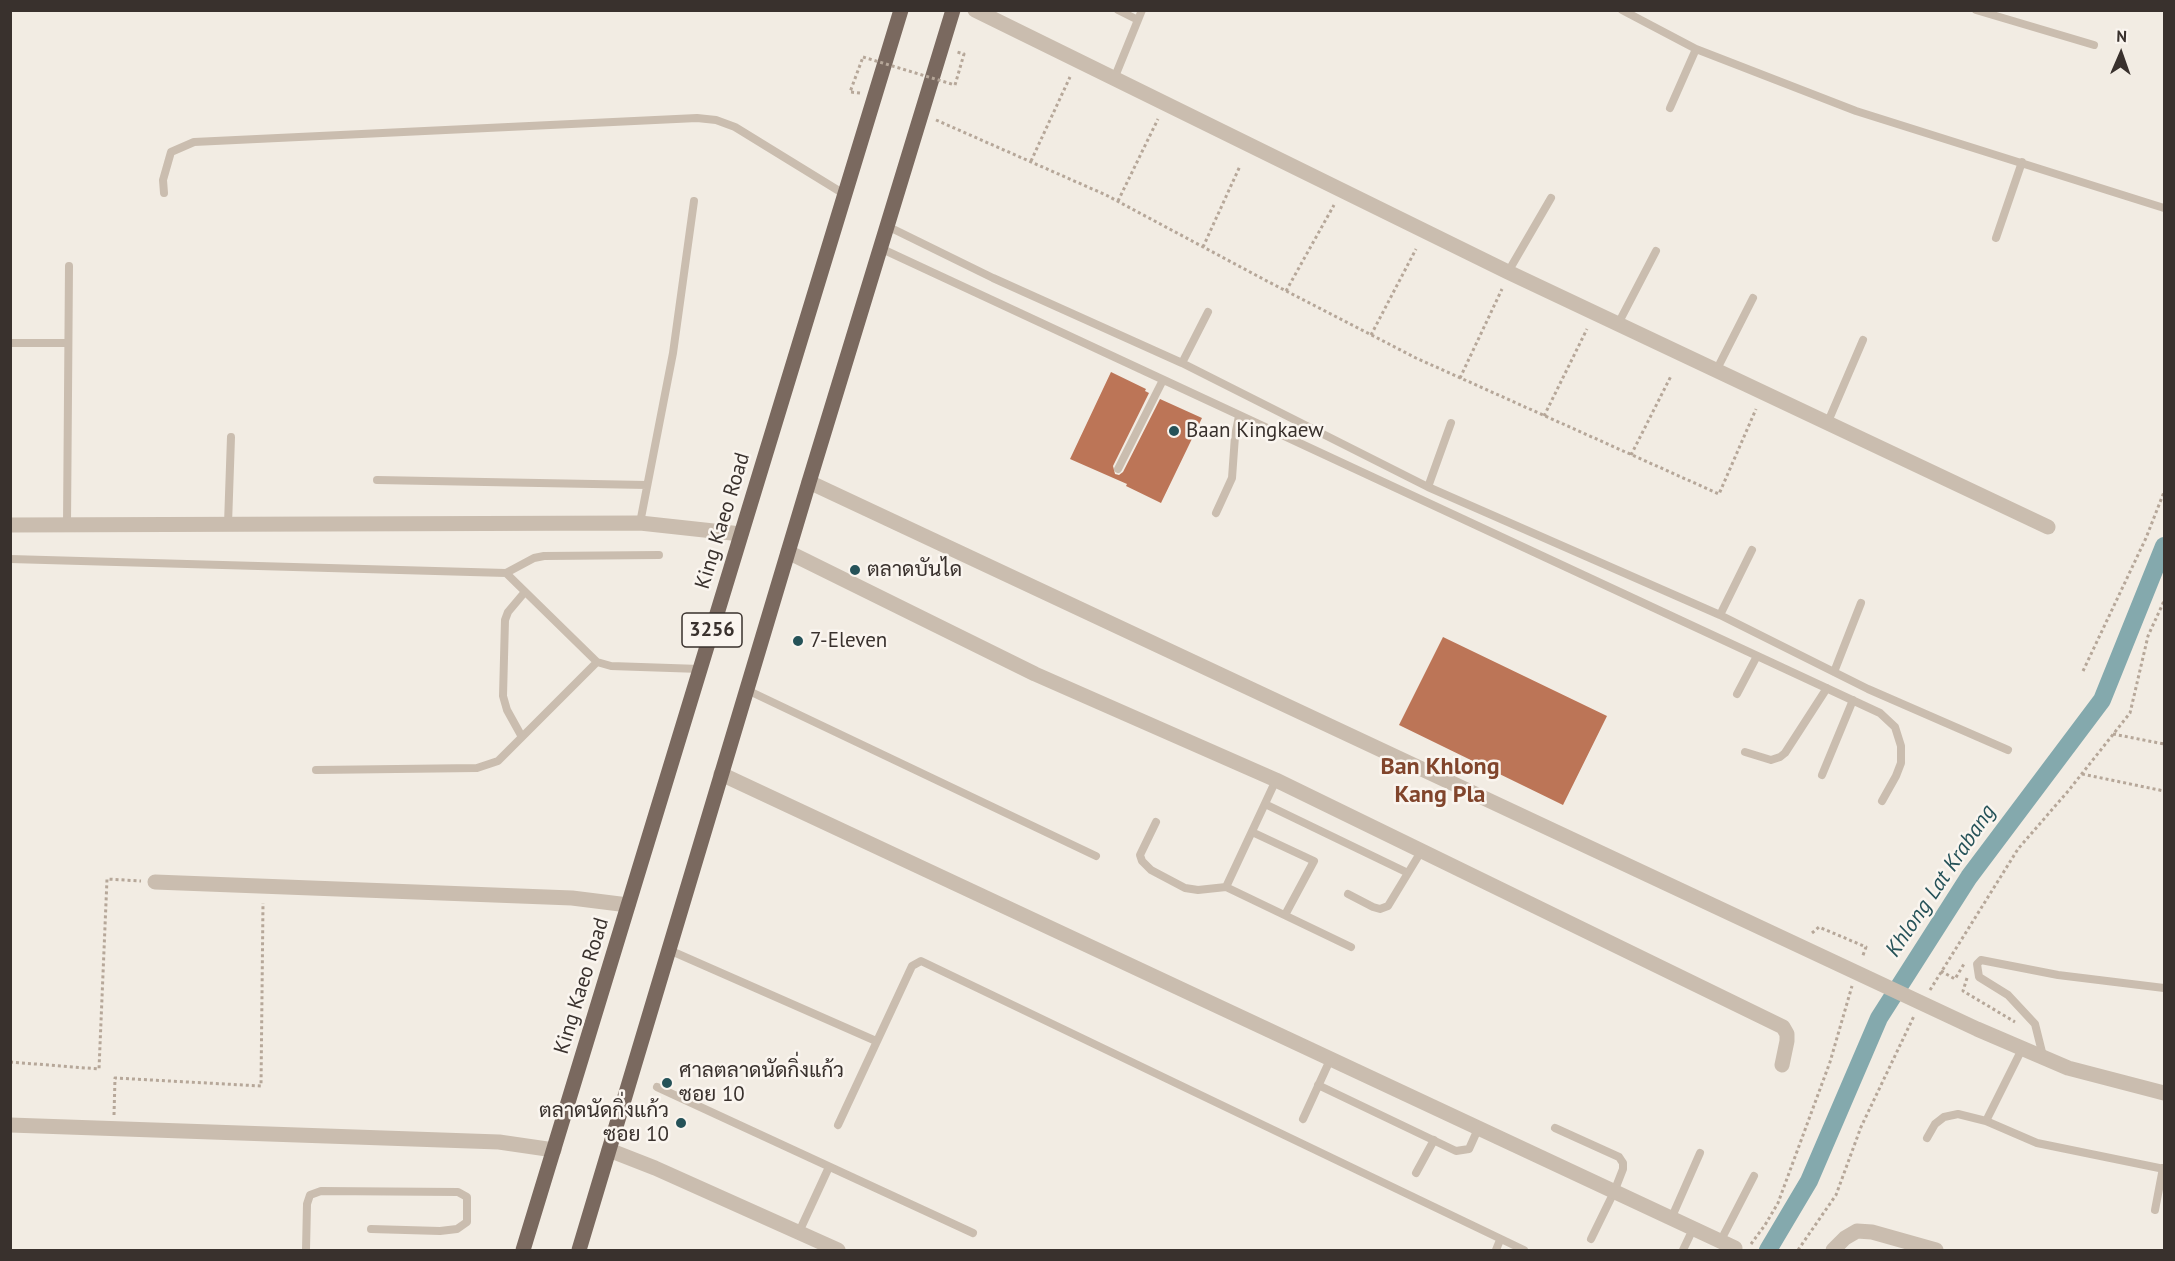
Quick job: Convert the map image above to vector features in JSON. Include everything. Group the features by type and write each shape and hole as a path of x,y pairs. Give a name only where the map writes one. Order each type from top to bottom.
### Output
{"main road":[{"name":"King Kaeo Road","path":"523,1251 901,10"},
{"name":"3256","path":"579,1251 953,10"}],"street":[{"path":"975,10 1113,80 1508,272 2048,526"},
{"path":"809,482 2022,1049 2068,1068 2164,1092"},
{"path":"10,525 640,523 741,534"},
{"path":"788,552 1035,674 1276,780 1783,1027 1787,1034 1787,1041 1782,1065"},
{"path":"721,774 1734,1247"},
{"path":"155,882 572,898 628,905"},
{"path":"10,1125 499,1142 554,1150"},
{"path":"609,1150 655,1168 838,1251"},
{"path":"1833,1251 1845,1238 1857,1231 1872,1232 1935,1251"}],"lane":[{"path":"1118,10 1138,20"},
{"path":"1113,80 1142,10"},
{"path":"1622,10 1696,49 1856,111 2164,208"},
{"path":"1976,10 2094,45"},
{"path":"1670,108 1696,49"},
{"path":"164,193 163,180 171,152 194,142 697,118 716,120 735,127 844,194"},
{"path":"1996,238 2022,162"},
{"path":"1508,272 1551,198"},
{"path":"640,523 673,352 694,201"},
{"path":"887,226 993,278 1182,363 1428,487 1720,615 1868,689 2008,750"},
{"path":"880,248 1880,713 1895,727 1901,746 1900,763 1896,776 1882,801"},
{"path":"1618,324 1656,250"},
{"path":"67,525 69,266"},
{"path":"1716,371 1753,298"},
{"path":"1182,363 1208,312"},
{"path":"1827,424 1863,340"},
{"path":"10,343 68,343"},
{"path":"1118,469 1163,380"},
{"path":"1216,513 1232,478 1239,416"},
{"path":"1428,487 1451,423"},
{"path":"228,524 231,437"},
{"path":"377,480 648,485"},
{"path":"1720,615 1752,550"},
{"path":"10,559 506,573 534,558 544,556 659,555"},
{"path":"506,573 597,662 611,666 700,669"},
{"path":"522,737 507,710 503,696 505,620 508,612 524,593"},
{"path":"1834,672 1861,603"},
{"path":"1737,694 1757,656"},
{"path":"316,770 477,768 498,760 597,662"},
{"path":"1745,752 1771,760 1780,757 1785,753 1827,688"},
{"path":"747,690 1096,856"},
{"path":"1822,775 1853,700"},
{"path":"1226,887 1276,780"},
{"path":"1265,804 1408,873"},
{"path":"1156,822 1140,855 1142,861 1151,870 1185,888 1198,890 1226,887 1351,947"},
{"path":"1252,832 1314,861 1286,915"},
{"path":"1348,894 1380,909 1388,906 1422,850"},
{"path":"669,950 876,1041"},
{"path":"2043,1058 2035,1024 2008,995 1980,978 1977,964 1981,960 2058,975 2164,988"},
{"path":"838,1125 912,966 915,962 926,963 1524,1251"},
{"path":"1986,1120 2022,1049"},
{"path":"1303,1119 1330,1060"},
{"path":"1318,1085 1456,1151 1469,1149 1478,1129"},
{"path":"657,1088 973,1233"},
{"path":"1927,1138 1935,1124 1944,1117 1958,1114 1986,1120 2037,1143 2164,1168 2155,1210"},
{"path":"1555,1128 1619,1157 1623,1163 1614,1192 1591,1239"},
{"path":"1416,1173 1434,1140"},
{"path":"1671,1219 1700,1153"},
{"path":"799,1232 829,1167"},
{"path":"1734,1247 1754,1176"},
{"path":"306,1251 307,1204 310,1196 321,1191 458,1192 467,1197 467,1222 457,1228 440,1232 371,1229"},
{"path":"1683,1251 1693,1229"},
{"path":"1496,1251 1500,1240"}],"path":[{"path":"874,95 850,92 863,57 955,85 964,54 941,47"},
{"path":"1031,162 1070,77"},
{"path":"921,113 1118,201 1371,335 1460,378 1719,494 1756,409"},
{"path":"1118,201 1158,119"},
{"path":"1203,248 1240,166"},
{"path":"1286,291 1334,205"},
{"path":"1371,335 1416,249"},
{"path":"1460,378 1502,289"},
{"path":"1544,416 1587,329"},
{"path":"1631,455 1671,376"},
{"path":"2083,671 2146,538 2164,492"},
{"path":"1929,991 2018,849 2082,774 2130,712 2148,636 2164,601"},
{"path":"2113,734 2164,744"},
{"path":"2082,774 2164,791"},
{"path":"10,1062 99,1069 107,879 155,882"},
{"path":"114,1128 115,1078 261,1086 263,886"},
{"path":"1796,945 1820,927 1866,947 1859,968"},
{"path":"1941,971 1955,979 1964,964 1970,967"},
{"path":"1968,975 1963,991 2021,1026"},
{"path":"1734,1247 1766,1225 1778,1203 1830,1062 1855,979"},
{"path":"1798,1251 1836,1195 1861,1127 1906,1030 1918,1010"}],"building":[{"path":"1111,372 1146,389 1145,391 1149,393 1113,466 1115,474 1119,475 1123,472 1160,399 1202,418 1161,503 1126,486 1127,484 1070,459"},
{"path":"1443,637 1607,716 1563,805 1399,725"}],"waterway":[{"name":"Khlong Lat Krabang","path":"1768,1250 1809,1181 1879,1018 1969,877 2102,700 2164,546"}],"place":[{"name":"Baan Kingkaew","path":"1174,431"},
{"name":"ตลาดบันได","path":"855,570"},
{"name":"7-Eleven","path":"798,641"},
{"name":"ศาลตลาดนัดกิ่งแก้ว ซอย 10","path":"667,1083"},
{"name":"ตลาดนัดกิ่งแก้ว ซอย 10","path":"681,1123"}],"district":[{"name":"Ban Khlong Kang Pla","path":"1440,781"}]}
